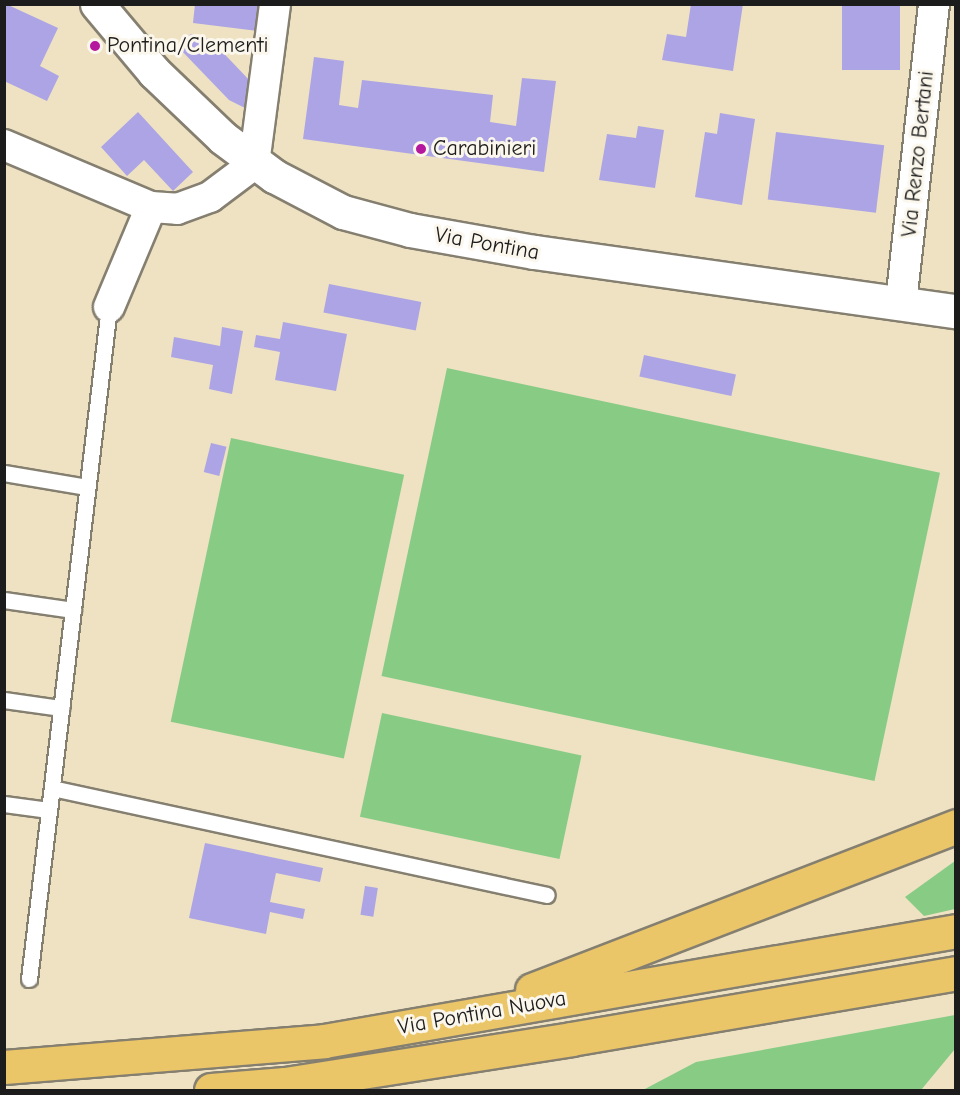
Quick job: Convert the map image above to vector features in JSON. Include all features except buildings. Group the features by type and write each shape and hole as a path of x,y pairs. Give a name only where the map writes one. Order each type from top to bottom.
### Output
{"highway":[{"path":"459,1017 956,826"},
{"name":"Via Pontina Nuova","path":"4,1067 324,1041 956,931"},
{"name":"Via Pontina Nuova","path":"211,1090 285,1084 571,1040 956,973"}],"street":[{"name":"Via Pontina","path":"97,4 154,72 200,117 254,164 325,204 373,222 534,252 956,311"},
{"path":"4,145 151,207 177,209 202,201 254,164 275,4"},
{"name":"Via Renzo Bertani","path":"901,303 934,4"},
{"path":"109,307 151,207"}],"lane":[{"path":"29,979 109,307"},
{"path":"4,473 87,488"},
{"path":"4,600 73,610"},
{"path":"4,700 61,708"},
{"path":"52,788 547,895"},
{"path":"4,804 49,810"}],"green space":[{"path":"447,368 940,473 874,781 382,676"},
{"path":"231,438 404,475 344,758 171,722"},
{"path":"382,713 582,755 560,859 360,817"},
{"path":"955,861 955,909 924,916 905,897"},
{"path":"955,1015 955,1049 921,1090 643,1090 696,1062"}],"place":[{"name":"Pontina/Clementi","path":"95,46"},
{"name":"Carabinieri","path":"421,149"}]}
